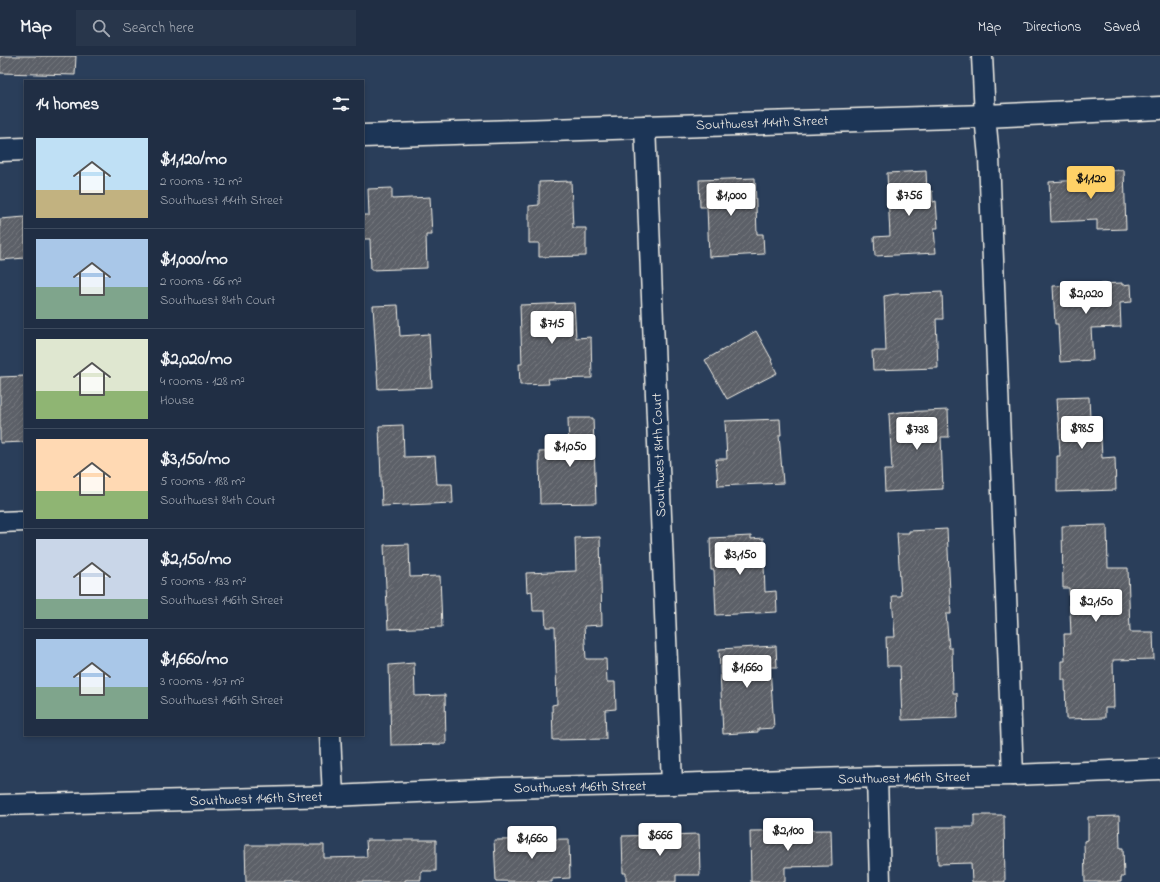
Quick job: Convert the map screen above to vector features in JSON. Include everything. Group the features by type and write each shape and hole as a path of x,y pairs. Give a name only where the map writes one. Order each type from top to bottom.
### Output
{"street":[{"path":"982,56 990,173 1014,775"},
{"name":"Southwest 144th Street","path":"364,136 985,116 1160,108"},
{"name":"Southwest 84th Court","path":"645,126 672,784"},
{"path":"0,150 24,149"},
{"path":"0,522 24,522"},
{"path":"330,736 332,796"},
{"name":"Southwest 146th Street","path":"0,805 332,796 502,788 877,777 1014,775 1160,769"},
{"path":"877,777 880,882"}],"building":[{"path":"0,56 76,56 75,75 0,73"},
{"path":"1124,170 1126,229 1097,230 1097,220 1051,222 1049,182 1096,179 1096,171"},
{"path":"926,171 927,192 932,191 933,202 936,201 938,228 934,228 936,253 875,256 874,237 890,236 887,173"},
{"path":"755,178 757,234 763,234 764,254 709,257 707,207 700,207 699,180"},
{"path":"571,181 573,228 586,228 586,256 539,257 539,243 529,243 529,206 539,205 539,182"},
{"path":"392,188 392,199 430,197 432,235 426,235 427,268 371,270 370,239 364,239 364,215 369,215 368,189"},
{"path":"24,217 24,258 0,260 0,219"},
{"path":"1122,283 1122,285 1131,284 1132,302 1120,303 1121,327 1091,328 1093,360 1060,362 1058,324 1055,324 1053,286"},
{"path":"942,292 943,319 936,319 938,368 873,370 872,351 886,351 884,296"},
{"path":"574,303 576,338 591,337 592,378 548,379 549,384 520,385 519,364 522,364 520,305"},
{"path":"398,305 400,336 429,334 432,387 378,389 373,306"},
{"path":"756,331 772,360 771,361 777,373 727,399 705,360"},
{"path":"24,376 24,442 0,443 0,377"},
{"path":"1089,397 1090,418 1100,418 1102,458 1115,457 1116,490 1057,492 1057,456 1060,456 1057,398"},
{"path":"948,410 949,437 941,437 943,489 885,492 884,470 892,470 889,414"},
{"path":"568,418 593,418 596,503 540,504 539,452 569,451"},
{"path":"780,419 781,435 779,435 783,483 718,486 716,459 727,459 725,421"},
{"path":"403,425 404,457 435,456 437,484 452,484 453,503 382,506 379,426"},
{"path":"1107,525 1108,568 1128,568 1130,632 1153,632 1154,659 1113,660 1114,708 1105,708 1105,718 1066,719 1065,680 1062,680 1062,661 1065,661 1064,634 1071,634 1069,588 1063,588 1062,526"},
{"path":"947,529 951,614 946,614 949,648 952,648 953,693 957,693 958,718 902,720 900,666 887,666 886,637 895,637 892,596 901,596 897,533"},
{"path":"751,536 751,539 763,538 765,592 776,591 777,612 716,615 714,570 711,570 710,538"},
{"path":"600,537 602,625 584,626 586,659 606,659 607,682 615,682 616,709 605,710 606,739 553,740 552,705 557,704 555,627 546,627 545,611 533,611 532,591 527,592 526,573 576,571 575,538"},
{"path":"409,544 410,577 440,576 442,627 388,629 384,545"},
{"path":"776,646 777,667 770,667 774,728 758,729 758,732 723,734 719,649"},
{"path":"414,663 415,696 445,695 446,744 391,745 389,665"},
{"path":"974,815 1004,815 1005,882 972,882 971,863 938,864 937,827 974,827"},
{"path":"1119,816 1120,848 1123,848 1124,877 1121,877 1121,882 1085,882 1084,841 1088,840 1088,817"},
{"path":"831,830 832,866 785,867 785,882 751,882 750,831"},
{"path":"699,834 700,875 676,875 676,882 626,882 626,873 623,873 622,836"},
{"path":"569,839 570,878 552,879 552,882 496,881 494,840"},
{"path":"366,840 436,840 436,871 421,871 421,880 405,880 405,882 246,882 245,845 324,845 324,858 367,857"}]}
